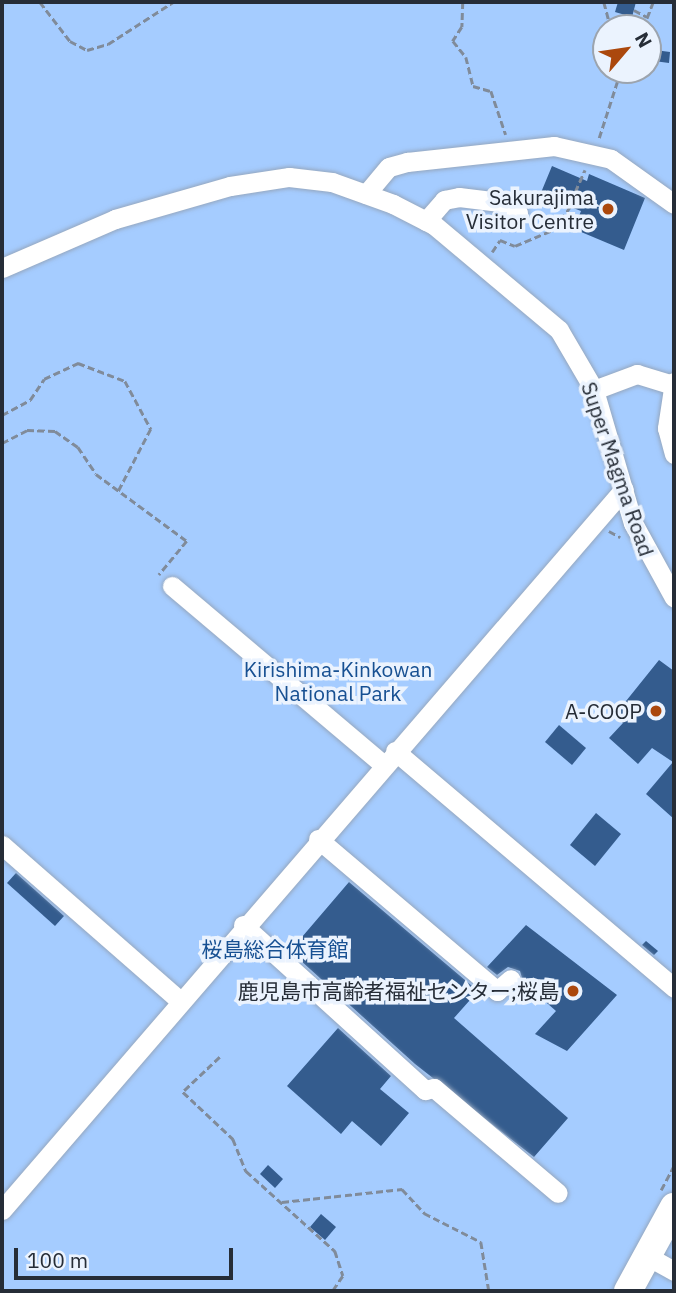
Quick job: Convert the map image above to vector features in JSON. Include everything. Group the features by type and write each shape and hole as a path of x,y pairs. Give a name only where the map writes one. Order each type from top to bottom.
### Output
{"highway":[{"path":"628,1291 674,1207"}],"street":[{"path":"366,194 389,167 554,146 593,152 632,169 674,204"},
{"name":"Super Magma Road","path":"2,268 116,219 230,186 289,177 366,194 426,221 484,264 559,330 594,390 647,555 674,598"},
{"path":"426,221 444,200 459,197 498,202 518,213"},
{"path":"594,390 637,374 674,383 667,428 674,454"},
{"path":"2,1210 178,999 624,489"},
{"path":"172,586 389,757 674,988"},
{"path":"318,839 497,991 511,979"},
{"path":"2,845 178,999"},
{"path":"243,925 425,1090 433,1088 558,1193"},
{"path":"647,1256 674,1271"}],"path":[{"path":"40,2 70,41 87,50 108,44 173,2"},
{"path":"463,2 462,27 453,41 466,57 473,86 491,91 514,151"},
{"path":"634,10 641,14"},
{"path":"575,192 621,84"},
{"path":"484,264 500,240 515,246 533,240 555,229 570,207"},
{"path":"2,415 30,400 44,379 78,363 125,380 151,429 118,492"},
{"path":"2,443 27,429 55,430 118,492 187,541 156,573 172,586"},
{"path":"603,513 610,534 627,543"},
{"path":"220,1057 183,1092 233,1139 246,1171 335,1251 342,1276 333,1291"},
{"path":"282,1202 402,1189 424,1213 481,1242 489,1291"}],"green space":[{"name":"Kirishima-Kinkowan National Park","path":"2,2 674,2 674,1291 2,1291"}],"building":[{"path":"618,2 636,2 633,14 615,12"},
{"path":"662,51 670,52 669,63 662,62"},
{"name":"Sakurajima Visitor Centre","path":"552,166 587,181 589,174 645,198 624,250 574,229 581,211 540,195"},
{"path":"659,660 674,671 674,819 646,794 673,762 652,748 638,764 609,738 623,723 614,716"},
{"path":"559,725 586,748 572,765 545,742"},
{"path":"596,813 621,834 595,866 570,845"},
{"path":"16,873 64,916 55,926 7,883"},
{"path":"349,882 478,991 454,1018 568,1118 534,1157 415,1064 290,951"},
{"name":"鹿児島市高齢者福祉センター;桜島","path":"526,925 617,995 567,1051 535,1034 556,1011 523,982 520,971 508,967 497,975 487,967"},
{"path":"646,941 658,951 654,955 642,945"},
{"path":"338,1028 391,1076 380,1089 409,1113 381,1146 352,1121 341,1134 287,1086"},
{"path":"268,1165 283,1179 275,1188 260,1174"},
{"path":"321,1214 336,1227 325,1240 310,1227"}],"place":[{"name":"Sakurajima Visitor Centre","path":"608,209"},
{"name":"A-COOP","path":"656,711"},
{"name":"鹿児島市高齢者福祉センター;桜島","path":"573,991"}],"park label":[{"name":"桜島総合体育館","path":"275,949"}]}
